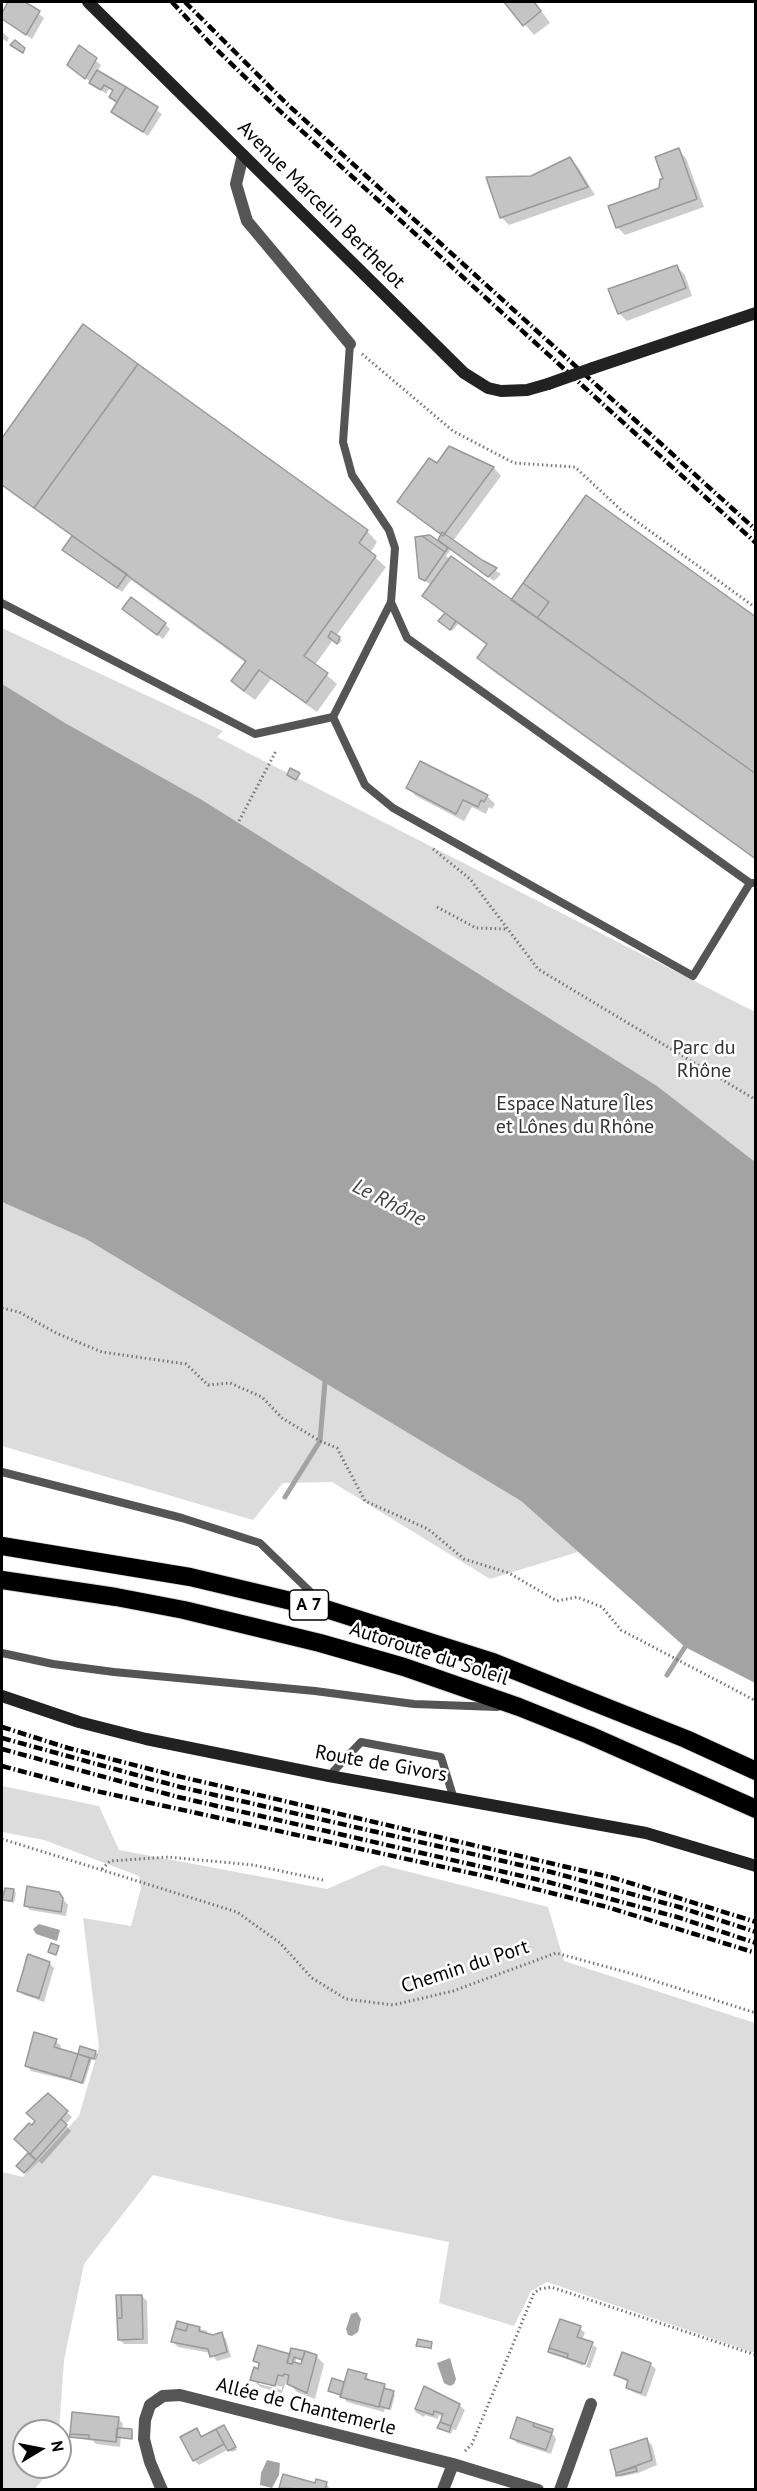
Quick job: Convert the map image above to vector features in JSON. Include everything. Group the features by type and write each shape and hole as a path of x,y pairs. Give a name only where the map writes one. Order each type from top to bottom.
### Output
{"highway":[{"name":"Autoroute du Soleil","path":"2,1546 190,1576 328,1610 494,1662 666,1731 756,1771"},
{"name":"Autoroute du Soleil","path":"2,1580 116,1597 251,1625 404,1667 519,1707 589,1735 756,1809"}],"street":[{"name":"Avenue Marcelin Berthelot","path":"88,2 471,378 488,388 501,391 527,390 756,313"},
{"path":"243,155 236,184 247,221 350,344"},
{"name":"Route de Givors","path":"2,1696 79,1722 146,1739 329,1776 453,1796 646,1833 756,1866"},
{"name":"Allée de Chantemerle","path":"162,2490 150,2462 144,2439 145,2420 150,2405 163,2396 180,2395 453,2464 538,2490"},
{"path":"560,2490 591,2404"},
{"path":"443,2490 453,2464"}],"lane":[{"path":"333,717 391,602 395,548 389,530 352,475 343,442 350,344"},
{"path":"333,717 365,785 393,808 693,976 753,883 407,638 391,602"},
{"path":"2,603 255,734 333,717"},
{"path":"2,1472 182,1518 260,1543 328,1610"},
{"path":"2,1653 53,1664 114,1672 334,1693 414,1704 519,1707"},
{"path":"329,1776 361,1742 441,1757 453,1796"}],"path":[{"path":"350,344 453,432 514,463 575,467 621,510 756,608"},
{"path":"239,820 276,751"},
{"path":"433,849 470,879 538,969 756,1100"},
{"path":"437,906 476,928 507,929"},
{"path":"2,1308 20,1312 56,1333 102,1352 186,1364 208,1385 230,1383 262,1397 282,1418 320,1441 337,1448 364,1501 428,1529 464,1559 508,1573 557,1601 578,1597 602,1607 621,1630 756,1701"},
{"name":"Chemin du Port","path":"2,1839 237,1912 280,1943 312,1978 346,2000 393,2005 453,1991 556,1953 633,1974 756,2013"},
{"path":"102,1869 110,1861 168,1857 253,1865 323,1880"},
{"path":"453,2464 472,2444 534,2293 540,2289 550,2288 756,2355"}],"green space":[{"name":"Espace Nature Îles et Lônes du Rhône","path":"2,628 223,731 217,737 755,1012 755,1434 2,964"},
{"path":"2,1202 86,1239 521,1501 578,1552 490,1579 332,1482 283,1483 253,1520 2,1446"},
{"path":"2,1786 99,1806 119,1850 327,1889 382,1865 548,1907 564,1961 755,2023 755,2353 547,2282 531,2291 514,2326 439,2303 449,2242 346,2221 153,2175 84,2264 64,2360 60,2419 12,2419 12,2479 43,2479 35,2489 2,2489 2,2172 23,2177 79,2116 99,2047 83,1918 131,1926 141,1888 139,1876 44,1840 2,1832"}],"water":[{"name":"Le Rhône","path":"2,684 65,723 202,800 657,1086 755,1162 755,1683 685,1647 521,1501 86,1239 2,1202"},
{"path":"39,1924 60,1930 57,1941 36,1934 33,1929"},
{"path":"357,2312 361,2319 358,2332 352,2336 348,2335 346,2329 351,2314"},
{"path":"450,2358 456,2379 450,2386 444,2383 437,2363"},
{"path":"267,2460 280,2463 279,2475 272,2488 260,2485 261,2473"}],"building":[{"path":"8,2 25,2 40,11 26,35 2,19 2,13"},
{"path":"504,2 534,2 541,11 523,26"},
{"path":"15,40 25,48 23,53 10,45"},
{"path":"79,45 97,58 85,79 67,65"},
{"path":"97,70 126,87 117,102 109,97 113,90 104,85 101,90 89,83"},
{"path":"126,87 158,107 143,132 111,112"},
{"path":"679,148 697,199 616,228 608,206 659,188 660,179 663,179 655,157"},
{"path":"570,157 588,187 500,218 486,177 531,176"},
{"path":"677,265 686,288 618,314 608,289"},
{"path":"83,324 138,364 34,508 2,485 2,438"},
{"path":"138,364 368,530 359,543 376,556 304,656 328,673 306,703 259,670 244,691 231,681 246,661 34,508"},
{"path":"449,446 494,467 443,536 397,502 429,458 437,463"},
{"path":"586,495 756,617 756,774 537,618 549,602 523,583"},
{"path":"442,532 497,568 488,577 438,540"},
{"path":"430,535 448,548 445,552 422,536"},
{"path":"72,536 127,574 117,588 62,550"},
{"path":"422,536 445,552 425,581 419,578 415,537"},
{"path":"451,556 756,774 756,859 477,658 487,644 422,596"},
{"path":"523,583 549,602 537,618 511,600"},
{"path":"131,597 166,623 157,635 122,609"},
{"path":"445,613 456,621 450,630 438,621"},
{"path":"331,631 340,637 337,644 328,637"},
{"path":"420,761 488,795 484,802 481,800 478,807 463,800 456,814 406,788"},
{"path":"290,768 300,773 296,780 287,775"},
{"path":"27,1886 59,1892 63,1898 61,1912 24,1906"},
{"path":"5,1888 14,1889 12,1901 2,1900"},
{"path":"51,1943 59,1946 56,1955 48,1952"},
{"path":"28,1954 50,1962 39,1998 17,1991"},
{"path":"34,2032 57,2039 54,2047 78,2054 70,2079 25,2066"},
{"path":"80,2046 96,2051 94,2059 78,2054"},
{"path":"78,2054 90,2058 82,2083 70,2079"},
{"path":"48,2093 68,2111 30,2154 14,2139 29,2123 32,2125 35,2121 26,2113"},
{"path":"61,2119 67,2125 36,2160 30,2154"},
{"path":"28,2153 36,2160 24,2173 16,2166"},
{"path":"116,2295 121,2295 122,2318 117,2318"},
{"path":"121,2295 142,2295 143,2339 118,2340 117,2318 122,2318"},
{"path":"560,2319 581,2326 577,2337 593,2342 585,2364 567,2358 568,2354 549,2348"},
{"path":"177,2321 188,2324 186,2331 175,2328"},
{"path":"188,2324 200,2327 199,2331 213,2335 222,2332 227,2352 210,2357 208,2349 171,2342 175,2328 186,2331"},
{"path":"418,2339 432,2342 431,2348 416,2346"},
{"path":"258,2345 290,2354 287,2363 292,2364 293,2362 301,2364 305,2351 317,2355 307,2393 287,2384 289,2375 278,2375 275,2386 250,2380 254,2367 258,2369 259,2363 253,2361"},
{"path":"291,2348 305,2351 302,2360 294,2357 292,2364 287,2363"},
{"path":"549,2348 568,2354 567,2358 548,2352"},
{"path":"622,2352 651,2363 641,2393 626,2388 628,2380 614,2375"},
{"path":"348,2369 367,2374 365,2379 385,2384 379,2407 340,2397"},
{"path":"332,2378 344,2382 341,2395 328,2391"},
{"path":"424,2386 460,2404 451,2426 440,2422 443,2414 434,2411 433,2415 415,2409"},
{"path":"384,2388 394,2391 389,2409 379,2406"},
{"path":"72,2412 119,2417 116,2442 89,2439 89,2435 72,2434"},
{"path":"517,2417 552,2433 546,2450 510,2438"},
{"path":"440,2422 451,2426 449,2432 437,2428"},
{"path":"534,2423 553,2429 552,2433 533,2426"},
{"path":"224,2425 236,2447 228,2451 216,2429"},
{"path":"117,2428 132,2429 132,2439 116,2437"},
{"path":"197,2428 201,2437 216,2429 224,2444 193,2461 180,2437"},
{"path":"72,2434 89,2435 89,2439 72,2437"},
{"path":"647,2438 652,2460 616,2473 610,2450"},
{"path":"636,2467 637,2471 616,2476 616,2473"},
{"path":"283,2474 315,2483 316,2479 327,2482 325,2490 279,2488"}],"waterway":[{"path":"285,1497 320,1441 325,1382"},
{"path":"667,1675 685,1647"}],"railway":[{"path":"172,2 209,42 281,112 756,543"},
{"path":"185,2 287,104 756,530"},
{"path":"2,1727 68,1748 173,1775 614,1878 756,1922"},
{"path":"2,1738 180,1787 551,1872 679,1907 756,1932"},
{"path":"2,1749 178,1797 548,1882 677,1917 756,1943"},
{"path":"2,1766 96,1791 480,1875 607,1907 756,1953"}],"park label":[{"name":"Parc du Rhône","path":"704,1060"}]}
